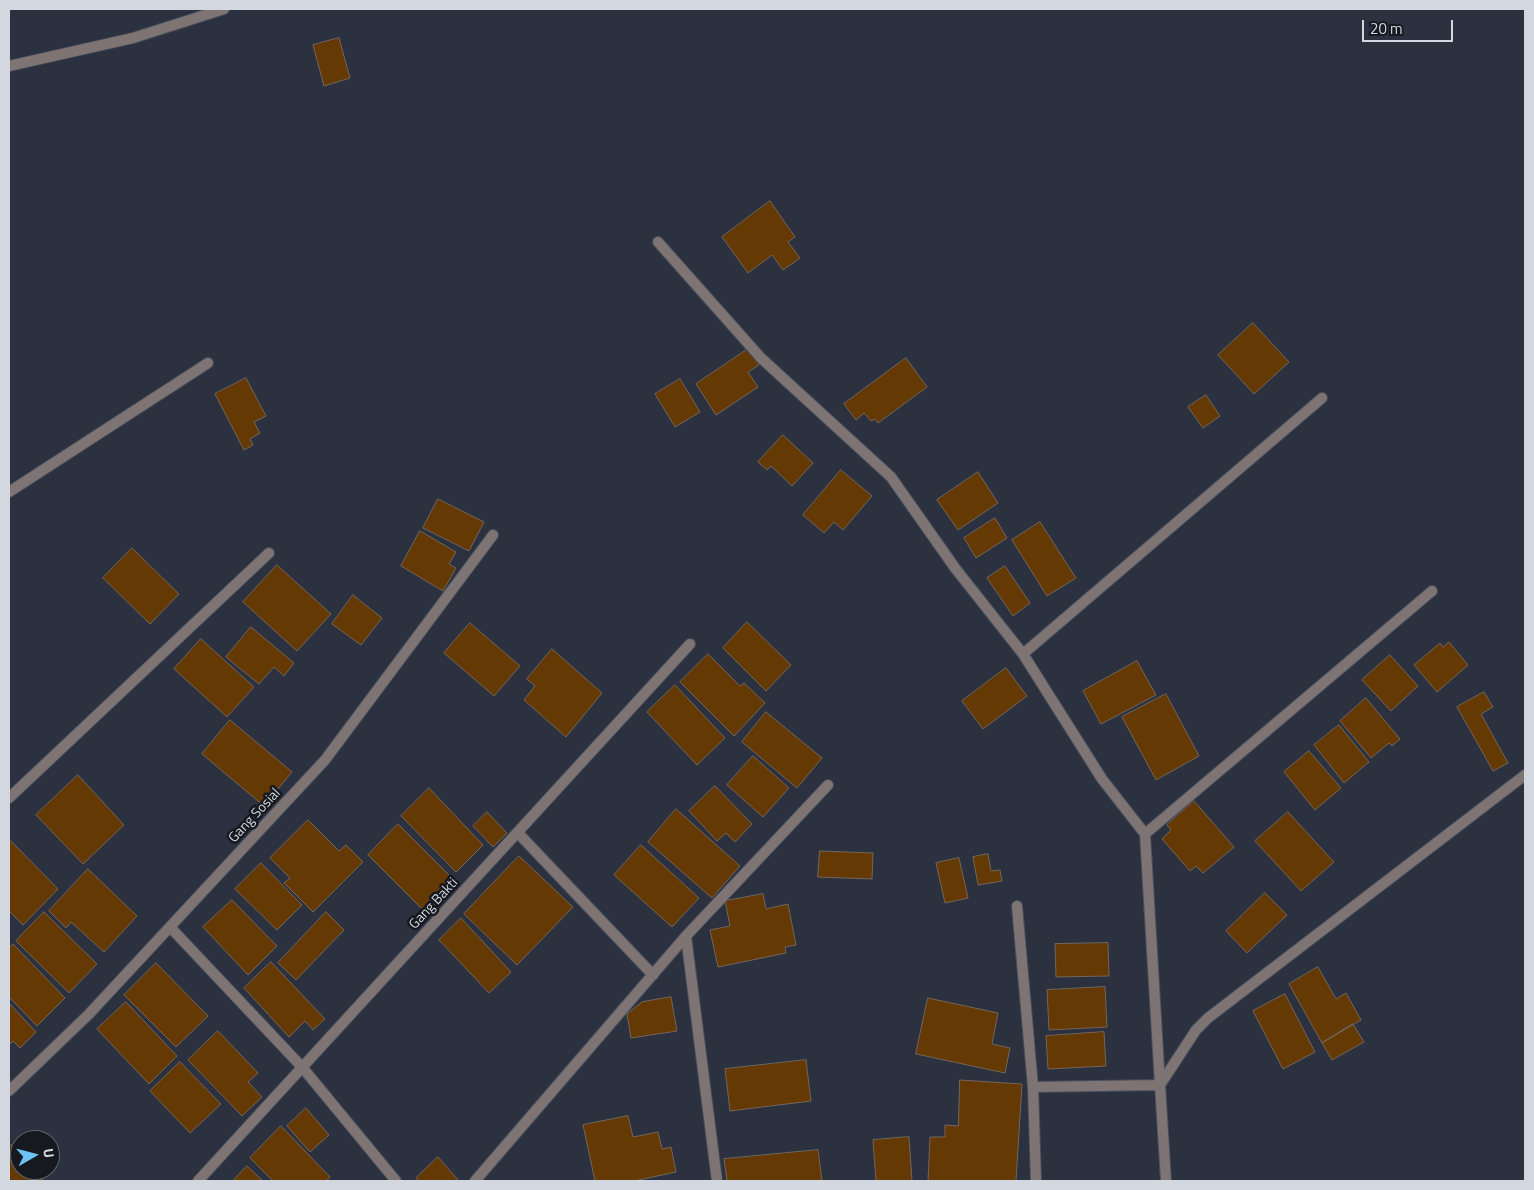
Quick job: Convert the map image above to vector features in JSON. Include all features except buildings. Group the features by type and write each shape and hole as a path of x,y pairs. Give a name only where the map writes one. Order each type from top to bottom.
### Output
{"street":[{"path":"9,66 133,38 224,9"},
{"path":"658,242 761,358 891,477 955,568 1023,654 1102,779 1145,834 1166,1181"},
{"path":"9,492 208,364"},
{"path":"1023,654 1322,398"},
{"name":"Gang Sosial","path":"9,1091 89,1014 325,760 493,535"},
{"path":"9,798 269,553"},
{"path":"1145,834 1432,591"},
{"name":"Gang Bakti","path":"198,1181 690,644"},
{"path":"1160,1085 1196,1030 1208,1018 1525,775"},
{"path":"475,1181 686,936 828,785"},
{"path":"518,833 653,975"},
{"path":"1017,906 1033,1087 1036,1181"},
{"path":"170,928 302,1067 396,1181"},
{"path":"686,936 718,1181"},
{"path":"1033,1087 1160,1085"}]}
